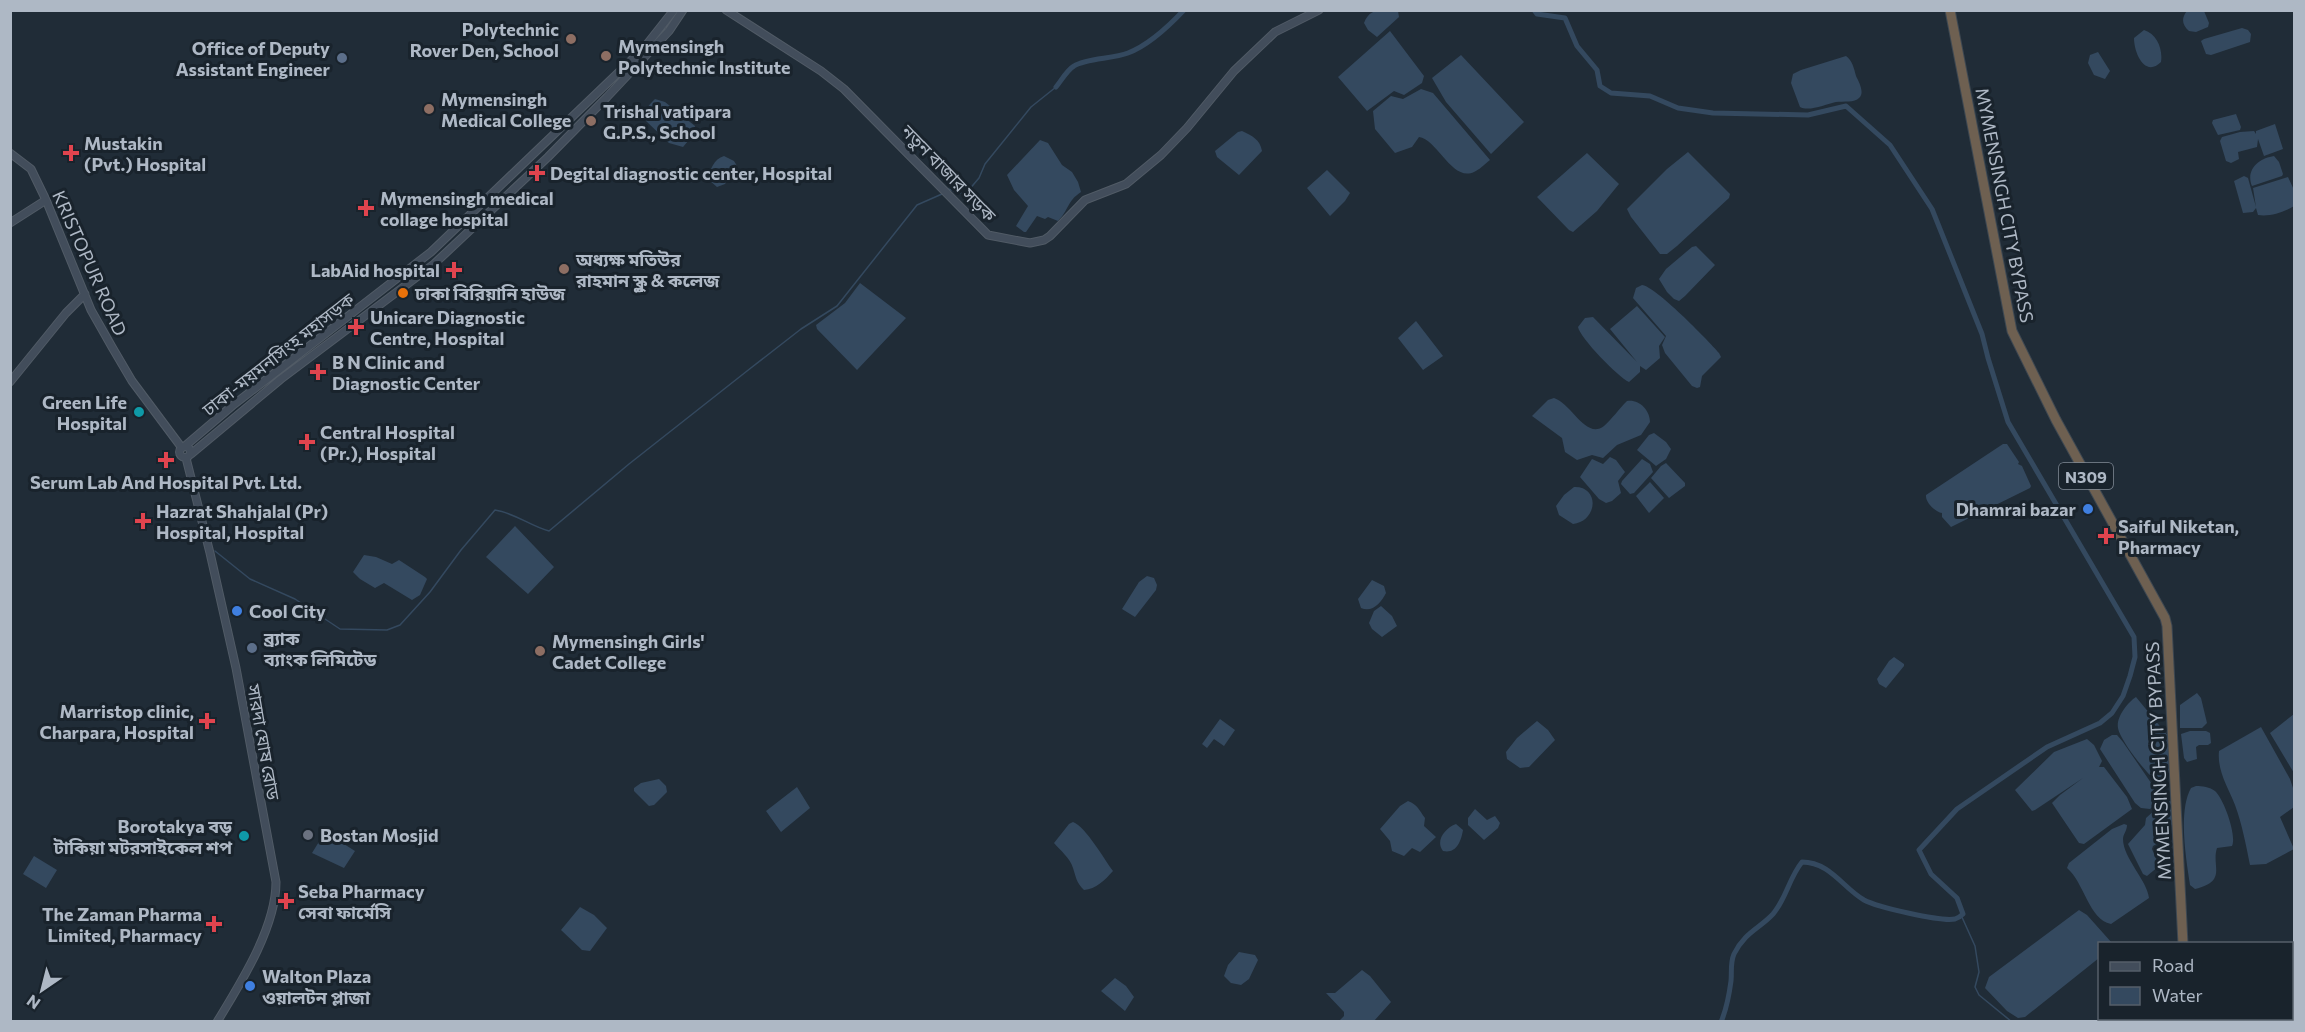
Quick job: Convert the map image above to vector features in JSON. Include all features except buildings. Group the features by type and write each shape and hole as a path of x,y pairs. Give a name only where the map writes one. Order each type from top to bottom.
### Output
{"highway":[{"name":"MYMENSINGH CITY BYPASS","path":"1950,10 2012,332 2056,420 2165,618 2169,632 2182,942"}],"main road":[{"name":"ঢাকা-ময়মনসিংহ মহাসড়ক","path":"183,447 232,406 431,252 644,48 674,10"},
{"name":"ঢাকা-ময়মনসিংহ মহাসড়ক","path":"188,456 281,380 434,264 654,49 683,10"},
{"name":"নতুন বাজার সড়ক","path":"726,10 844,89 988,235 1030,243 1050,236 1085,200 1126,184 1140,173 1187,128 1234,71 1275,33 1319,10"},
{"name":"KRISTOPUR ROAD","path":"10,153 31,169 91,310 132,381 183,447 180,454 188,456"},
{"path":"10,223 46,200"},
{"path":"10,382 66,313 85,294"},
{"name":"সারদা ঘোষ রোড","path":"188,456 236,668 276,882 276,891 267,923 247,973 217,1022"}],"water":[{"path":"1398,11 1399,17 1377,37 1368,30 1364,23 1373,12"},
{"path":"2187,11 2204,11 2209,23 2208,27 2196,32 2189,31 2183,21"},
{"path":"2242,28 2251,34 2250,42 2211,55 2206,54 2201,41"},
{"path":"2144,30 2156,38 2160,47 2161,62 2155,66 2145,65 2136,50 2134,38"},
{"path":"1390,31 1424,76 1422,83 1404,95 1394,91 1367,111 1338,77"},
{"path":"2098,52 2110,71 2105,79 2094,75 2088,63 2090,55"},
{"path":"1461,55 1524,122 1491,154 1446,102 1432,78"},
{"path":"1846,56 1853,65 1861,87 1861,96 1855,101 1836,102 1813,108 1800,107 1791,83 1793,74"},
{"path":"1421,89 1433,93 1490,160 1474,172 1459,171 1433,145 1419,137 1412,147 1395,153 1375,129 1373,111 1391,96 1403,99"},
{"path":"655,99 665,102 695,126 694,134 683,147 669,143 646,121 645,112"},
{"path":"2236,114 2240,130 2218,135 2212,123 2213,120"},
{"path":"2275,124 2283,149 2264,156 2258,139 2257,147 2238,152 2239,159 2231,163 2226,161 2220,141 2222,137 2240,132 2254,131 2256,134 2256,131"},
{"path":"1242,131 1257,141 1262,151 1239,175 1217,157 1215,151"},
{"path":"1040,140 1048,143 1062,165 1072,172 1081,192 1073,199 1058,221 1037,216 1024,232 1016,226 1028,206 1014,190 1007,175"},
{"path":"1688,152 1730,194 1729,198 1677,246 1667,254 1660,254 1627,209 1667,169"},
{"path":"1587,153 1619,184 1597,211 1573,232 1537,197"},
{"path":"724,156 734,161 737,166 725,184 717,187 709,180 710,172 715,162"},
{"path":"2274,156 2279,162 2282,176 2252,186 2250,180 2255,165"},
{"path":"1327,170 1350,193 1330,216 1307,188"},
{"path":"2244,176 2248,178 2256,207 2253,188 2288,177 2294,190 2294,206 2267,215 2258,215 2256,208 2253,212 2243,213 2234,181"},
{"path":"1696,246 1715,265 1679,301 1667,292 1659,279 1666,269"},
{"path":"860,283 906,318 857,370 817,329 816,325 845,303"},
{"path":"1642,285 1658,294 1719,353 1721,357 1702,376 1700,387 1692,386 1665,353 1662,345 1666,336 1633,298 1636,288"},
{"path":"1637,306 1665,337 1659,346 1660,358 1646,370 1640,366 1640,372 1629,382 1600,357 1585,340 1578,327 1585,318 1593,317 1637,362 1610,329"},
{"path":"1416,321 1443,356 1423,370 1398,338"},
{"path":"1554,398 1561,401 1591,428 1597,429 1604,426 1627,401 1643,406 1650,422 1641,435 1617,445 1603,458 1592,455 1577,460 1565,452 1562,438 1532,416 1548,400"},
{"path":"1654,433 1671,449 1666,459 1656,466 1637,450 1649,435"},
{"path":"2003,444 2007,444 2019,462 2018,464 2022,466 2030,488 1951,527 1942,517 1942,513 1929,504 1926,495"},
{"path":"1610,457 1616,460 1625,472 1618,481 1621,493 1606,503 1599,499 1580,477 1592,459 1603,464"},
{"path":"1642,459 1650,464 1653,472 1634,493 1630,494 1621,484 1622,481"},
{"path":"1666,463 1685,483 1685,486 1669,498 1651,478"},
{"path":"1650,482 1664,498 1649,513 1636,496"},
{"path":"1574,487 1588,492 1593,504 1587,517 1573,524 1559,515 1556,506"},
{"path":"515,526 554,567 528,594 486,557"},
{"path":"364,555 392,564 399,560 425,577 427,579 420,595 412,600 384,583 375,588 360,579 353,572"},
{"path":"1147,576 1154,578 1157,585 1156,590 1135,617 1122,609 1139,582"},
{"path":"1372,580 1384,586 1386,593 1376,606 1369,609 1361,608 1358,599"},
{"path":"1381,606 1392,616 1397,626 1382,637 1372,629 1369,623 1374,611"},
{"path":"1894,657 1904,666 1886,688 1879,684 1877,679"},
{"path":"2197,693 2201,698 2207,723 2202,728 2180,728 2180,705"},
{"path":"2136,697 2168,736 2169,773 2157,781 2134,757 2118,728 2123,710"},
{"path":"2294,714 2294,773 2270,733"},
{"path":"1220,719 1235,730 1224,746 1214,739 1207,748 1202,744"},
{"path":"1537,721 1555,740 1529,767 1520,768 1507,759 1506,752 1517,738"},
{"path":"2261,727 2290,779 2294,791 2294,807 2280,817 2294,849 2266,864 2250,865 2237,812 2221,772 2219,751"},
{"path":"2190,731 2210,733 2211,743 2196,747 2197,759 2187,762 2184,758 2181,734"},
{"path":"2117,735 2123,742 2158,793 2159,801 2150,809 2141,808 2135,803 2100,749 2104,740"},
{"path":"2087,739 2094,745 2102,761 2099,767 2104,767 2127,797 2132,809 2084,844 2079,843 2052,803 2083,778 2032,811 2015,790 2054,752"},
{"path":"659,779 666,786 667,792 654,805 649,806 634,791 634,788 641,783"},
{"path":"2196,786 2211,789 2219,795 2229,818 2233,841 2232,846 2217,848 2216,872 2212,882 2195,889 2190,885 2184,822 2187,798 2191,788"},
{"path":"797,787 810,808 781,832 766,811"},
{"path":"2166,800 2173,802 2174,830 2170,836 2153,846 2152,849 2159,866 2147,876 2143,874 2128,844 2145,825 2146,818"},
{"path":"1408,801 1418,808 1425,818 1424,826 1436,837 1420,852 1412,848 1404,856 1392,851 1390,841 1380,829 1400,806"},
{"path":"1475,809 1487,820 1495,816 1500,823 1498,828 1484,840 1468,825 1468,818"},
{"path":"1073,822 1089,837 1113,871 1100,883 1084,890 1079,884 1070,861 1054,843"},
{"path":"1456,824 1463,830 1459,843 1451,851 1443,851 1440,843 1442,835"},
{"path":"2127,825 2123,837 2124,846 2149,898 2111,924 2097,916 2073,874 2067,868 2069,863 2112,829"},
{"path":"325,832 355,851 344,868 312,853"},
{"path":"34,856 57,870 46,888 23,874"},
{"path":"580,907 594,915 607,928 590,951 582,950 561,930"},
{"path":"2079,910 2087,915 2111,942 2098,942 2098,959 2025,1017 2018,1018 2007,1011 1985,988 1989,977"},
{"path":"1239,952 1255,955 1258,960 1249,979 1241,985 1231,983 1224,976 1228,965"},
{"path":"1362,970 1370,976 1391,1002 1374,1021 1339,1021 1344,1016 1344,1012 1326,993 1335,993"},
{"path":"1115,978 1126,986 1134,997 1125,1011 1101,991"}],"waterway":[{"path":"1056,87 1069,70 1079,63 1136,50 1165,29 1184,10"},
{"path":"1534,10 1537,14 1565,18 1577,46 1597,70 1600,86 1611,93 1650,96 1678,108 1713,113 1808,115 1846,106 1890,145 1932,209 1982,334 2008,422 2134,637 2135,657 2130,676 2123,696 2112,713 2100,723 2047,747 1957,809 1919,850 1931,874 1957,898 1962,915 1955,919 1937,918 1871,903 1856,895 1821,866 1802,862 1773,914 1752,931 1734,954 1729,997 1721,1022"},
{"path":"948,189 961,193 968,191 979,178 985,164 1031,107 1056,87"},
{"path":"215,551 250,579 295,599 340,629 387,630 400,625 430,592 495,510 549,531 629,464 747,371 801,329 837,306 917,205 942,194"},
{"path":"1961,915 1975,946 1979,972 1975,987 1979,995 2012,1022"}],"place":[{"name":"Polytechnic Rover Den, School","path":"571,39"},
{"name":"Mymensingh Polytechnic Institute","path":"606,56"},
{"name":"Office of Deputy Assistant Engineer","path":"342,58"},
{"name":"Mymensingh Medical College","path":"429,109"},
{"name":"Trishal vatipara G.P.S., School","path":"591,121"},
{"name":"Mustakin (Pvt.) Hospital","path":"71,153"},
{"name":"Degital diagnostic center, Hospital","path":"537,173"},
{"name":"Mymensingh medical collage hospital","path":"366,208"},
{"name":"অধ্যক্ষ মতিউর রাহমান স্কুল & কলেজ","path":"564,269"},
{"name":"LabAid hospital","path":"454,270"},
{"name":"ঢাকা বিরিয়ানি হাউজ","path":"403,293"},
{"name":"Unicare Diagnostic Centre, Hospital","path":"356,327"},
{"name":"B N Clinic and Diagnostic Center","path":"318,372"},
{"name":"Green Life Hospital","path":"139,412"},
{"name":"Central Hospital (Pr.), Hospital","path":"307,442"},
{"name":"Serum Lab And Hospital Pvt. Ltd.","path":"166,460"},
{"name":"Dhamrai bazar","path":"2088,509"},
{"name":"Hazrat Shahjalal (Pr) Hospital, Hospital","path":"143,521"},
{"name":"Saiful Niketan, Pharmacy","path":"2106,536"},
{"name":"Cool City","path":"237,611"},
{"name":"ব্র্যাক ব্যাংক লিমিটেড","path":"252,648"},
{"name":"Mymensingh Girls' Cadet College","path":"540,651"},
{"name":"Marristop clinic, Charpara, Hospital","path":"207,721"},
{"name":"Bostan Mosjid","path":"308,835"},
{"name":"Borotakya বড় টাকিয়া মটরসাইকেল শপ","path":"244,836"},
{"name":"Seba Pharmacy সেবা ফার্মেসি","path":"286,901"},
{"name":"The Zaman Pharma Limited, Pharmacy","path":"214,924"},
{"name":"Walton Plaza ওয়ালটন প্লাজা","path":"250,986"}]}
